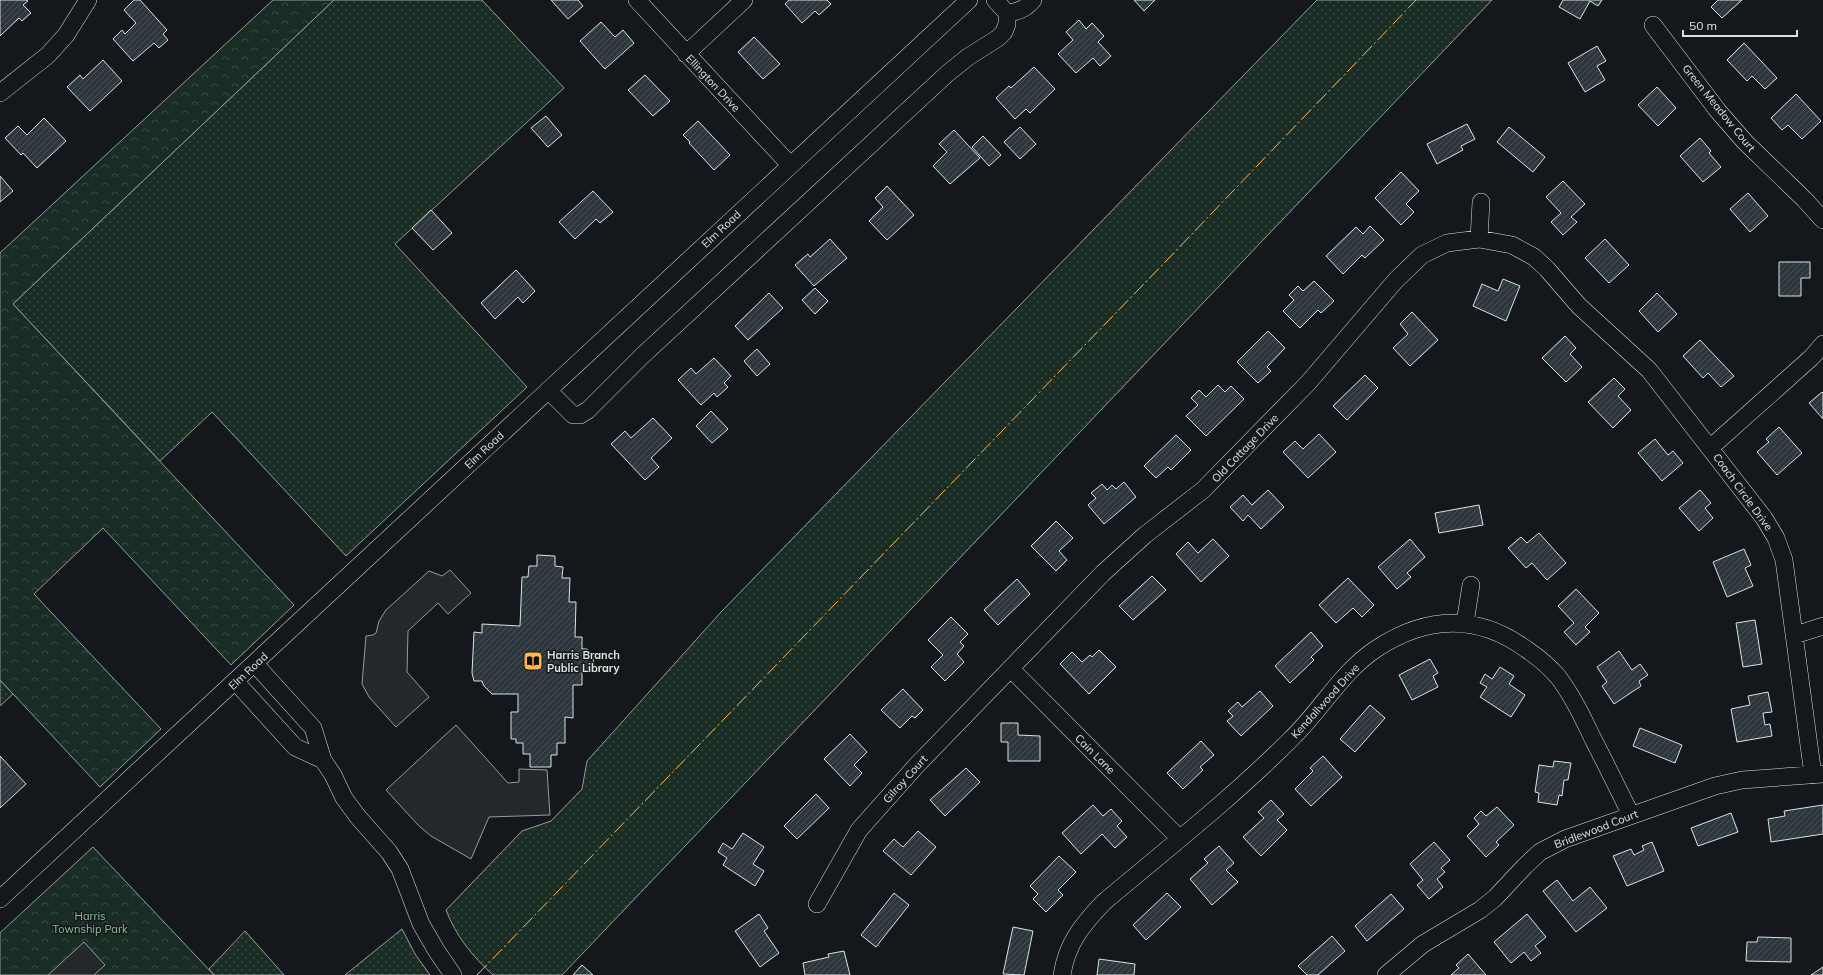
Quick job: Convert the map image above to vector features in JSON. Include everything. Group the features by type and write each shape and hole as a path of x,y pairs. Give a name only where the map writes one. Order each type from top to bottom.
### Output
{"street":[{"path":"0,93 48,55 77,19 88,0"},
{"name":"Ellington Drive","path":"637,0 790,165"},
{"path":"686,54 744,0"},
{"name":"Elm Road","path":"0,900 969,0"},
{"path":"548,390 572,415 580,415 588,410 642,356 948,73 968,57 998,38 1004,32 1007,24 1007,13 995,0"},
{"path":"1007,13 1018,12 1029,5 1033,0"},
{"name":"Green Meadow Court","path":"1653,25 1718,111 1744,142 1804,199 1823,220"},
{"path":"1479,239 1482,202"},
{"name":"Old Cottage Drive","path":"1011,669 1103,573 1145,535 1203,490 1308,383 1396,280 1422,255 1447,243 1479,239 1512,245 1534,257 1547,269 1579,306"},
{"name":"Coach Circle Drive","path":"1579,306 1649,370 1764,518 1776,538 1784,560 1818,774"},
{"path":"1710,448 1812,357 1823,344"},
{"path":"1465,623 1471,585"},
{"name":"Kendallwood Drive","path":"1062,975 1064,961 1072,942 1084,923 1104,902 1264,766 1298,733 1354,667 1375,650 1396,638 1421,628 1444,622 1465,623 1498,633 1519,644 1540,659 1558,677 1575,702 1631,815"},
{"path":"1795,635 1823,626"},
{"path":"255,664 313,728 323,760 333,775 344,798 358,817 389,852 400,869 412,897 420,924 453,975"},
{"name":"Cain Lane","path":"1011,669 1179,838"},
{"name":"Gilroy Court","path":"816,904 859,830 916,766 1011,669"},
{"path":"236,682 295,747 323,760"},
{"name":"Bridlewood Court","path":"1386,975 1423,944 1480,910 1495,898 1540,852 1565,839 1715,786 1742,780 1818,774"}],"green space":[{"path":"273,0 334,0 13,304 294,605 231,665 103,528 34,594 161,729 100,787 0,680 0,253"},
{"path":"334,0 482,0 564,88 395,244 527,387 346,556 212,412 160,461 13,304"},
{"path":"1317,0 1492,0 562,975 493,975 465,945 446,910 522,831 551,821 582,789 587,761 722,611"},
{"path":"0,680 13,694 0,706"},
{"name":"Harris Township Park","path":"93,847 214,975 0,975 0,933"},
{"path":"402,929 415,954 430,975 345,975"},
{"path":"245,931 284,975 214,975 209,969"}],"shaded area":[{"path":"450,570 471,593 448,614 438,603 408,631 407,672 429,697 396,727 369,697 362,684 366,636 376,633 379,621 386,610 429,571 442,576"},
{"path":"456,725 508,783 519,782 519,769 547,770 550,815 489,817 471,859 431,836 419,826 386,790"},
{"path":"84,942 105,965 94,975 48,975"}],"building":[{"path":"0,0 26,0 28,1 23,5 31,13 22,21 19,18 0,36"},
{"path":"134,0 140,0 167,30 163,34 168,40 159,48 154,43 133,61 113,39 122,30 125,34 136,23 124,10"},
{"path":"551,0 578,0 583,6 568,19"},
{"path":"789,0 827,0 831,4 819,15 815,11 802,23 785,4"},
{"path":"1134,0 1155,0 1144,11"},
{"path":"1563,0 1602,0 1598,6 1590,1 1580,19 1559,7"},
{"path":"1718,0 1742,0 1722,18 1711,7"},
{"path":"1079,20 1086,29 1092,23 1104,36 1098,42 1111,56 1100,66 1093,58 1076,73 1058,54 1073,40 1066,32"},
{"path":"601,22 615,37 623,30 634,43 605,69 580,41"},
{"path":"754,37 780,64 763,79 738,52"},
{"path":"1744,43 1777,78 1765,89 1752,76 1747,81 1727,60"},
{"path":"1597,46 1606,61 1597,66 1605,80 1585,92 1568,63"},
{"path":"103,60 122,81 90,111 67,87 80,75 83,79"},
{"path":"1034,67 1055,89 1030,113 1026,109 1015,119 996,98 1009,86 1011,88"},
{"path":"645,75 670,101 653,116 628,90"},
{"path":"1657,87 1676,108 1658,126 1638,105"},
{"path":"1796,94 1821,121 1802,139 1788,125 1782,130 1771,118"},
{"path":"546,116 562,135 548,147 531,128"},
{"path":"44,118 66,141 37,168 23,153 21,155 5,138 18,126 27,135"},
{"path":"698,121 730,155 714,170 683,135"},
{"path":"1467,124 1475,139 1461,146 1463,150 1437,164 1427,144"},
{"path":"1020,127 1036,144 1020,159 1004,142"},
{"path":"1509,127 1545,157 1533,172 1497,142"},
{"path":"954,130 980,158 950,184 933,166 947,152 939,144"},
{"path":"983,136 1001,155 989,166 972,147"},
{"path":"1700,138 1711,151 1709,153 1721,167 1703,182 1680,156"},
{"path":"1401,172 1419,191 1406,204 1414,212 1401,225 1375,198"},
{"path":"0,176 13,191 0,202"},
{"path":"1563,181 1585,204 1571,217 1577,222 1563,235 1551,222 1561,213 1546,197"},
{"path":"887,186 914,215 887,240 869,221 883,207 875,198"},
{"path":"593,191 613,212 600,223 596,219 575,239 559,222"},
{"path":"1748,193 1768,216 1750,232 1730,209"},
{"path":"431,210 452,233 433,250 412,228"},
{"path":"1370,226 1384,240 1365,258 1362,255 1343,274 1326,256 1356,227 1363,234"},
{"path":"830,239 847,258 814,286 795,265 808,254 810,257"},
{"path":"1605,239 1629,265 1609,283 1585,258"},
{"path":"1779,262 1810,262 1810,278 1801,278 1801,296 1779,296"},
{"path":"516,270 535,291 523,303 518,297 495,319 481,303"},
{"path":"1503,279 1520,286 1506,321 1473,306 1482,284 1498,291"},
{"path":"1314,281 1334,301 1321,313 1318,310 1300,328 1283,311 1294,300 1289,295 1298,286 1303,291"},
{"path":"815,288 828,301 815,314 802,300"},
{"path":"769,293 783,308 748,340 735,326"},
{"path":"1657,293 1677,314 1658,332 1639,311"},
{"path":"1412,312 1438,340 1410,366 1393,348 1408,334 1400,324"},
{"path":"1268,331 1285,348 1267,367 1271,371 1258,383 1237,362"},
{"path":"1565,336 1576,348 1570,354 1582,367 1566,382 1542,358"},
{"path":"1700,340 1734,376 1721,387 1708,373 1703,378 1683,356"},
{"path":"757,349 770,364 757,376 744,361"},
{"path":"714,358 731,376 724,383 728,387 717,397 714,393 701,405 678,380 691,368 696,374"},
{"path":"1365,375 1378,388 1347,420 1333,406"},
{"path":"1614,378 1625,389 1618,396 1631,410 1613,428 1588,402"},
{"path":"1218,385 1225,392 1231,386 1244,399 1206,436 1186,416 1198,405 1191,398 1199,390 1206,397"},
{"path":"1822,392 1823,393 1823,419 1809,403"},
{"path":"711,411 728,429 712,443 696,426"},
{"path":"653,418 672,438 651,458 659,467 645,480 611,444 625,431 631,438"},
{"path":"1779,427 1802,453 1777,475 1757,452 1769,442 1766,439"},
{"path":"1319,434 1336,452 1308,478 1283,452 1295,441 1303,449"},
{"path":"1176,435 1191,450 1171,470 1168,467 1156,478 1144,466"},
{"path":"1655,439 1668,455 1673,451 1683,463 1662,481 1638,453"},
{"path":"1124,482 1136,497 1104,524 1088,505 1096,498 1091,493 1102,484 1107,490 1112,485 1116,489"},
{"path":"1268,490 1284,507 1261,529 1248,515 1243,521 1230,507 1243,495 1252,505"},
{"path":"1700,490 1711,503 1705,508 1713,518 1699,531 1679,508"},
{"path":"1479,505 1483,525 1439,533 1435,513"},
{"path":"1056,521 1073,538 1059,551 1067,560 1056,571 1031,546"},
{"path":"1539,533 1566,563 1547,580 1532,563 1526,568 1508,548 1521,537 1527,543"},
{"path":"1213,539 1229,556 1201,582 1176,554 1188,542 1198,553"},
{"path":"1410,539 1425,557 1407,573 1411,577 1397,589 1378,567"},
{"path":"1744,549 1751,565 1745,568 1753,586 1727,597 1713,562"},
{"name":"Harris Branch Public Library","path":"537,555 555,556 555,566 563,567 562,578 570,578 569,602 576,602 575,637 582,637 582,649 587,649 593,656 594,666 586,672 582,672 582,685 573,685 573,718 565,717 565,743 557,743 557,755 551,755 551,767 530,767 530,754 523,754 523,743 516,743 516,739 511,739 511,712 518,712 518,694 492,694 484,686 482,681 474,681 472,673 474,632 482,633 482,624 520,626 522,577 528,577 529,566 537,566"},
{"path":"1152,576 1166,590 1133,620 1119,606"},
{"path":"1348,578 1374,605 1362,617 1353,608 1336,623 1319,605"},
{"path":"1017,579 1030,594 998,625 984,610"},
{"path":"1576,589 1599,613 1585,627 1590,632 1576,645 1564,632 1574,623 1558,606"},
{"path":"951,617 968,634 960,642 964,646 957,654 964,662 945,681 931,667 943,655 928,640"},
{"path":"1755,620 1762,664 1743,667 1736,623"},
{"path":"1311,632 1323,646 1311,657 1314,660 1290,683 1275,666"},
{"path":"1099,650 1116,667 1089,694 1060,664 1072,652 1082,662 1090,655 1092,657"},
{"path":"1619,651 1632,670 1640,664 1648,675 1639,681 1641,686 1614,704 1602,686 1607,682 1597,667"},
{"path":"1430,659 1438,673 1433,676 1438,687 1412,700 1399,675"},
{"path":"1500,667 1514,676 1509,684 1525,695 1511,717 1480,697 1487,687 1480,683 1485,674 1492,679"},
{"path":"903,689 923,710 915,718 912,716 900,728 881,710"},
{"path":"1260,691 1273,706 1241,736 1227,721 1233,716 1228,711 1238,702 1242,707"},
{"path":"1768,692 1772,712 1763,713 1765,725 1770,724 1772,736 1737,742 1731,709 1750,705 1748,696"},
{"path":"1370,705 1385,718 1355,752 1340,739"},
{"path":"1001,723 1018,723 1018,735 1040,736 1040,761 1008,761 1008,742 1001,742"},
{"path":"1640,728 1682,745 1675,763 1633,746"},
{"path":"850,734 867,752 854,765 862,773 850,786 824,759"},
{"path":"1201,741 1214,755 1200,767 1203,770 1183,789 1167,773"},
{"path":"0,756 26,784 0,808"},
{"path":"1323,756 1342,777 1311,806 1295,789 1313,771 1310,768"},
{"path":"1554,761 1571,763 1568,780 1564,780 1562,796 1559,795 1557,805 1538,802 1539,793 1535,792 1539,765 1553,767"},
{"path":"966,768 980,782 945,816 930,800"},
{"path":"816,794 829,808 797,839 784,826"},
{"path":"1271,800 1284,814 1277,820 1287,830 1261,856 1243,837 1264,818 1258,812"},
{"path":"1093,805 1103,816 1111,809 1122,821 1117,826 1127,837 1115,848 1102,834 1081,854 1062,833"},
{"path":"1823,805 1823,834 1771,842 1768,819 1785,816 1784,811"},
{"path":"1497,807 1514,825 1496,842 1499,845 1486,857 1467,836 1479,824 1474,818 1481,811 1486,816"},
{"path":"1731,813 1738,832 1698,846 1691,828"},
{"path":"918,831 936,847 911,875 883,851 894,839 903,847"},
{"path":"743,833 764,847 753,864 764,871 755,886 723,865 727,858 718,852 723,843 732,849"},
{"path":"1434,842 1450,860 1441,868 1445,872 1437,879 1443,887 1429,899 1417,885 1423,880 1410,864"},
{"path":"1652,842 1664,871 1627,886 1613,856 1631,849 1634,855 1644,850 1642,846"},
{"path":"1219,846 1234,863 1226,870 1238,882 1212,905 1190,879 1208,863 1204,859"},
{"path":"1059,856 1076,872 1058,890 1063,895 1046,912 1033,899 1038,894 1030,886"},
{"path":"1557,880 1573,901 1590,887 1607,908 1576,932 1543,891"},
{"path":"894,893 909,905 876,947 861,935"},
{"path":"1167,893 1181,907 1146,940 1133,925"},
{"path":"1391,894 1404,909 1367,941 1355,926"},
{"path":"759,914 768,928 764,931 779,953 760,967 735,931"},
{"path":"1527,914 1546,937 1535,946 1541,953 1531,961 1524,952 1511,963 1494,942"},
{"path":"1013,927 1033,931 1024,975 1003,974"},
{"path":"1332,936 1345,951 1318,975 1307,975 1298,966"},
{"path":"1758,937 1791,938 1791,962 1746,961 1747,942 1757,942"},
{"path":"844,951 850,975 805,975 803,963 829,957 828,954"},
{"path":"1468,954 1486,975 1451,975 1459,968 1456,965"},
{"path":"1099,959 1135,964 1134,975 1097,975"},
{"path":"582,965 593,975 573,975"},
{"path":"1823,967 1823,975 1811,975"}],"power":[{"path":"477,975 1416,0"}],"place":[{"name":"Harris Branch Public Library","path":"533,661"}]}
